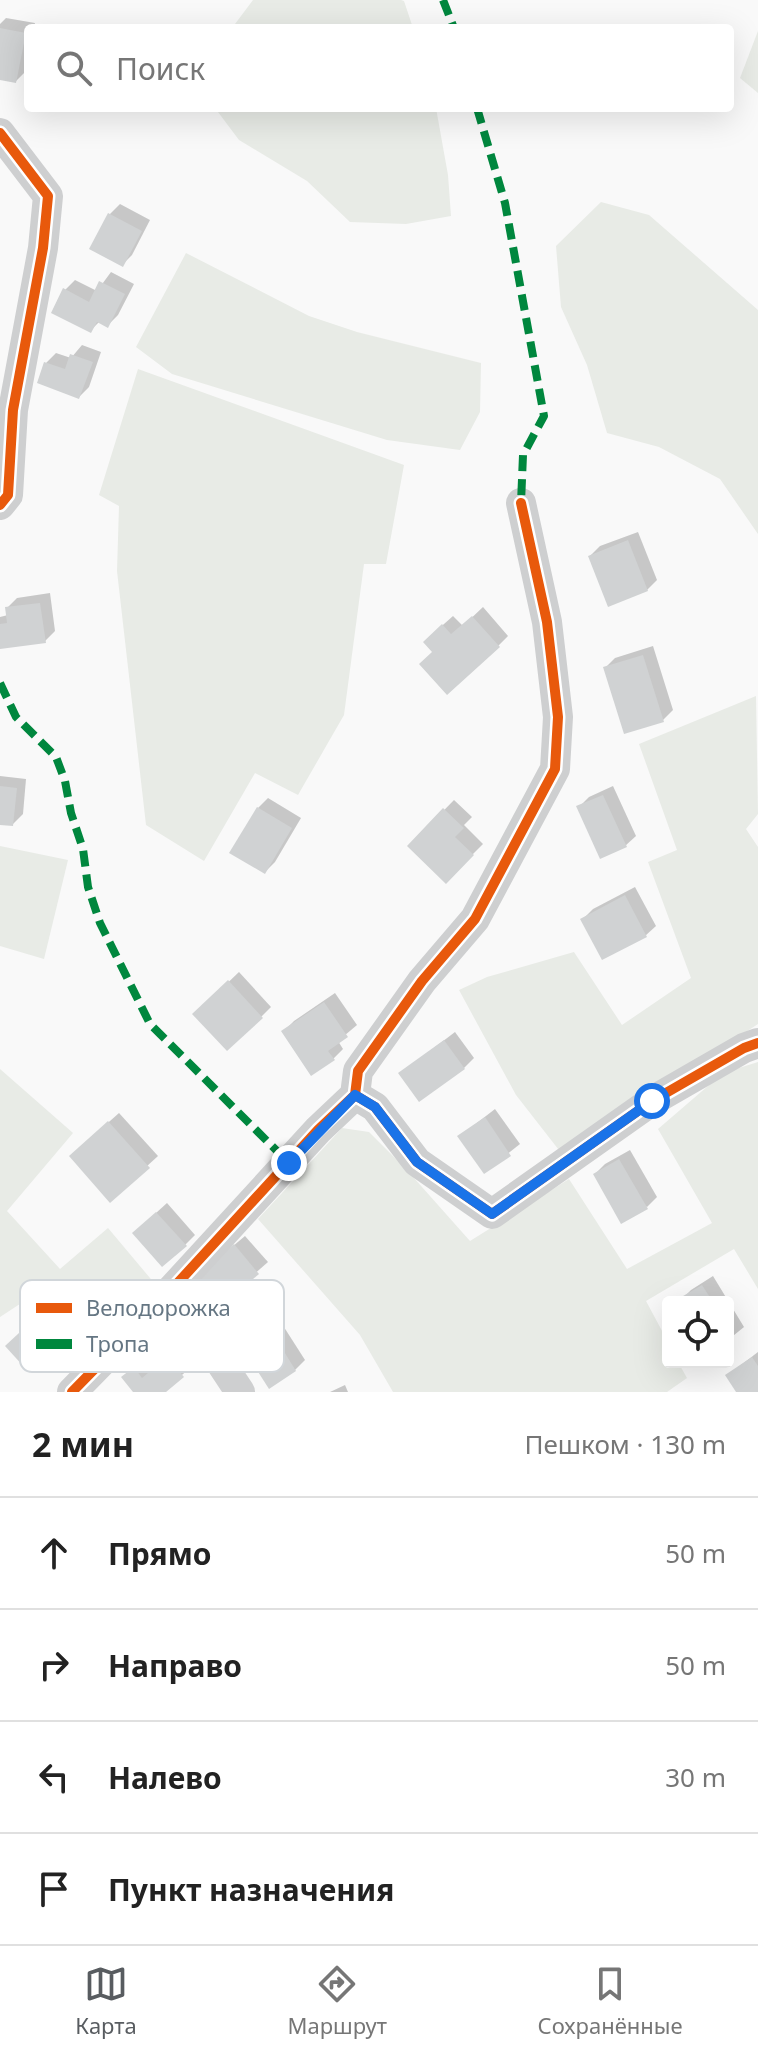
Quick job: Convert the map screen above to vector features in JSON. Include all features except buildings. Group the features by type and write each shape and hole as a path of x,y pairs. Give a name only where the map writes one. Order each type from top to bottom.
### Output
{"street":[{"path":"0,133 48,196 43,248 13,410 8,495 0,505"},
{"path":"180,1280 318,1130 355,1095 358,1071 422,981 475,919 555,769 558,717 547,622 521,503"},
{"path":"355,1095 375,1107 417,1162 492,1214 652,1101 758,1043"},
{"path":"72,1392 92,1372"},
{"path":"227,1372 240,1392"}],"shaded area":[{"path":"253,0 401,0 412,24 235,24"},
{"path":"758,31 758,93 740,78"},
{"path":"218,112 437,112 448,175 451,216 406,224 350,222 307,181 239,140"},
{"path":"601,202 649,215 758,310 758,534 720,479 659,447 607,433 587,365 561,307 556,246"},
{"path":"186,253 309,316 357,332 481,363 480,412 460,450 387,440 172,374 136,347"},
{"path":"138,369 404,465 386,564 364,564 344,715 298,795 255,773 204,861 146,825 117,571 119,506 99,495"},
{"path":"756,696 758,814 746,829 758,847 758,1024 562,1154 516,1095 459,990 487,977 574,952 622,1025 691,978 648,862 677,850 639,744"},
{"path":"0,846 68,860 44,959 0,946"},
{"path":"758,1062 758,1289 734,1249 646,1301 662,1331 662,1368 681,1368 687,1378 667,1392 393,1392 360,1335 258,1219 342,1128 369,1132 470,1241 569,1179 627,1269 712,1223 658,1129 723,1073"},
{"path":"0,1069 73,1133 7,1211 60,1269 108,1228 152,1280 20,1280 20,1304 0,1317"}],"marked path":[{"path":"443,0 452,24"},
{"path":"478,112 505,203 544,416 523,455 521,503"},
{"path":"0,683 16,717 56,757 65,781 83,849 88,887 100,923 150,1024 289,1163"}],"cycle path":[{"path":"0,133 48,196 43,248 13,410 8,495 0,505"},
{"path":"180,1280 318,1130 355,1095 358,1071 422,981 475,919 555,769 558,717 547,622 521,503"},
{"path":"355,1095 375,1107 417,1162 492,1214 652,1101 758,1043"},
{"path":"72,1392 92,1372"}],"route":[{"path":"289,1163 355,1095 375,1107 417,1162 492,1214 652,1101"}]}
